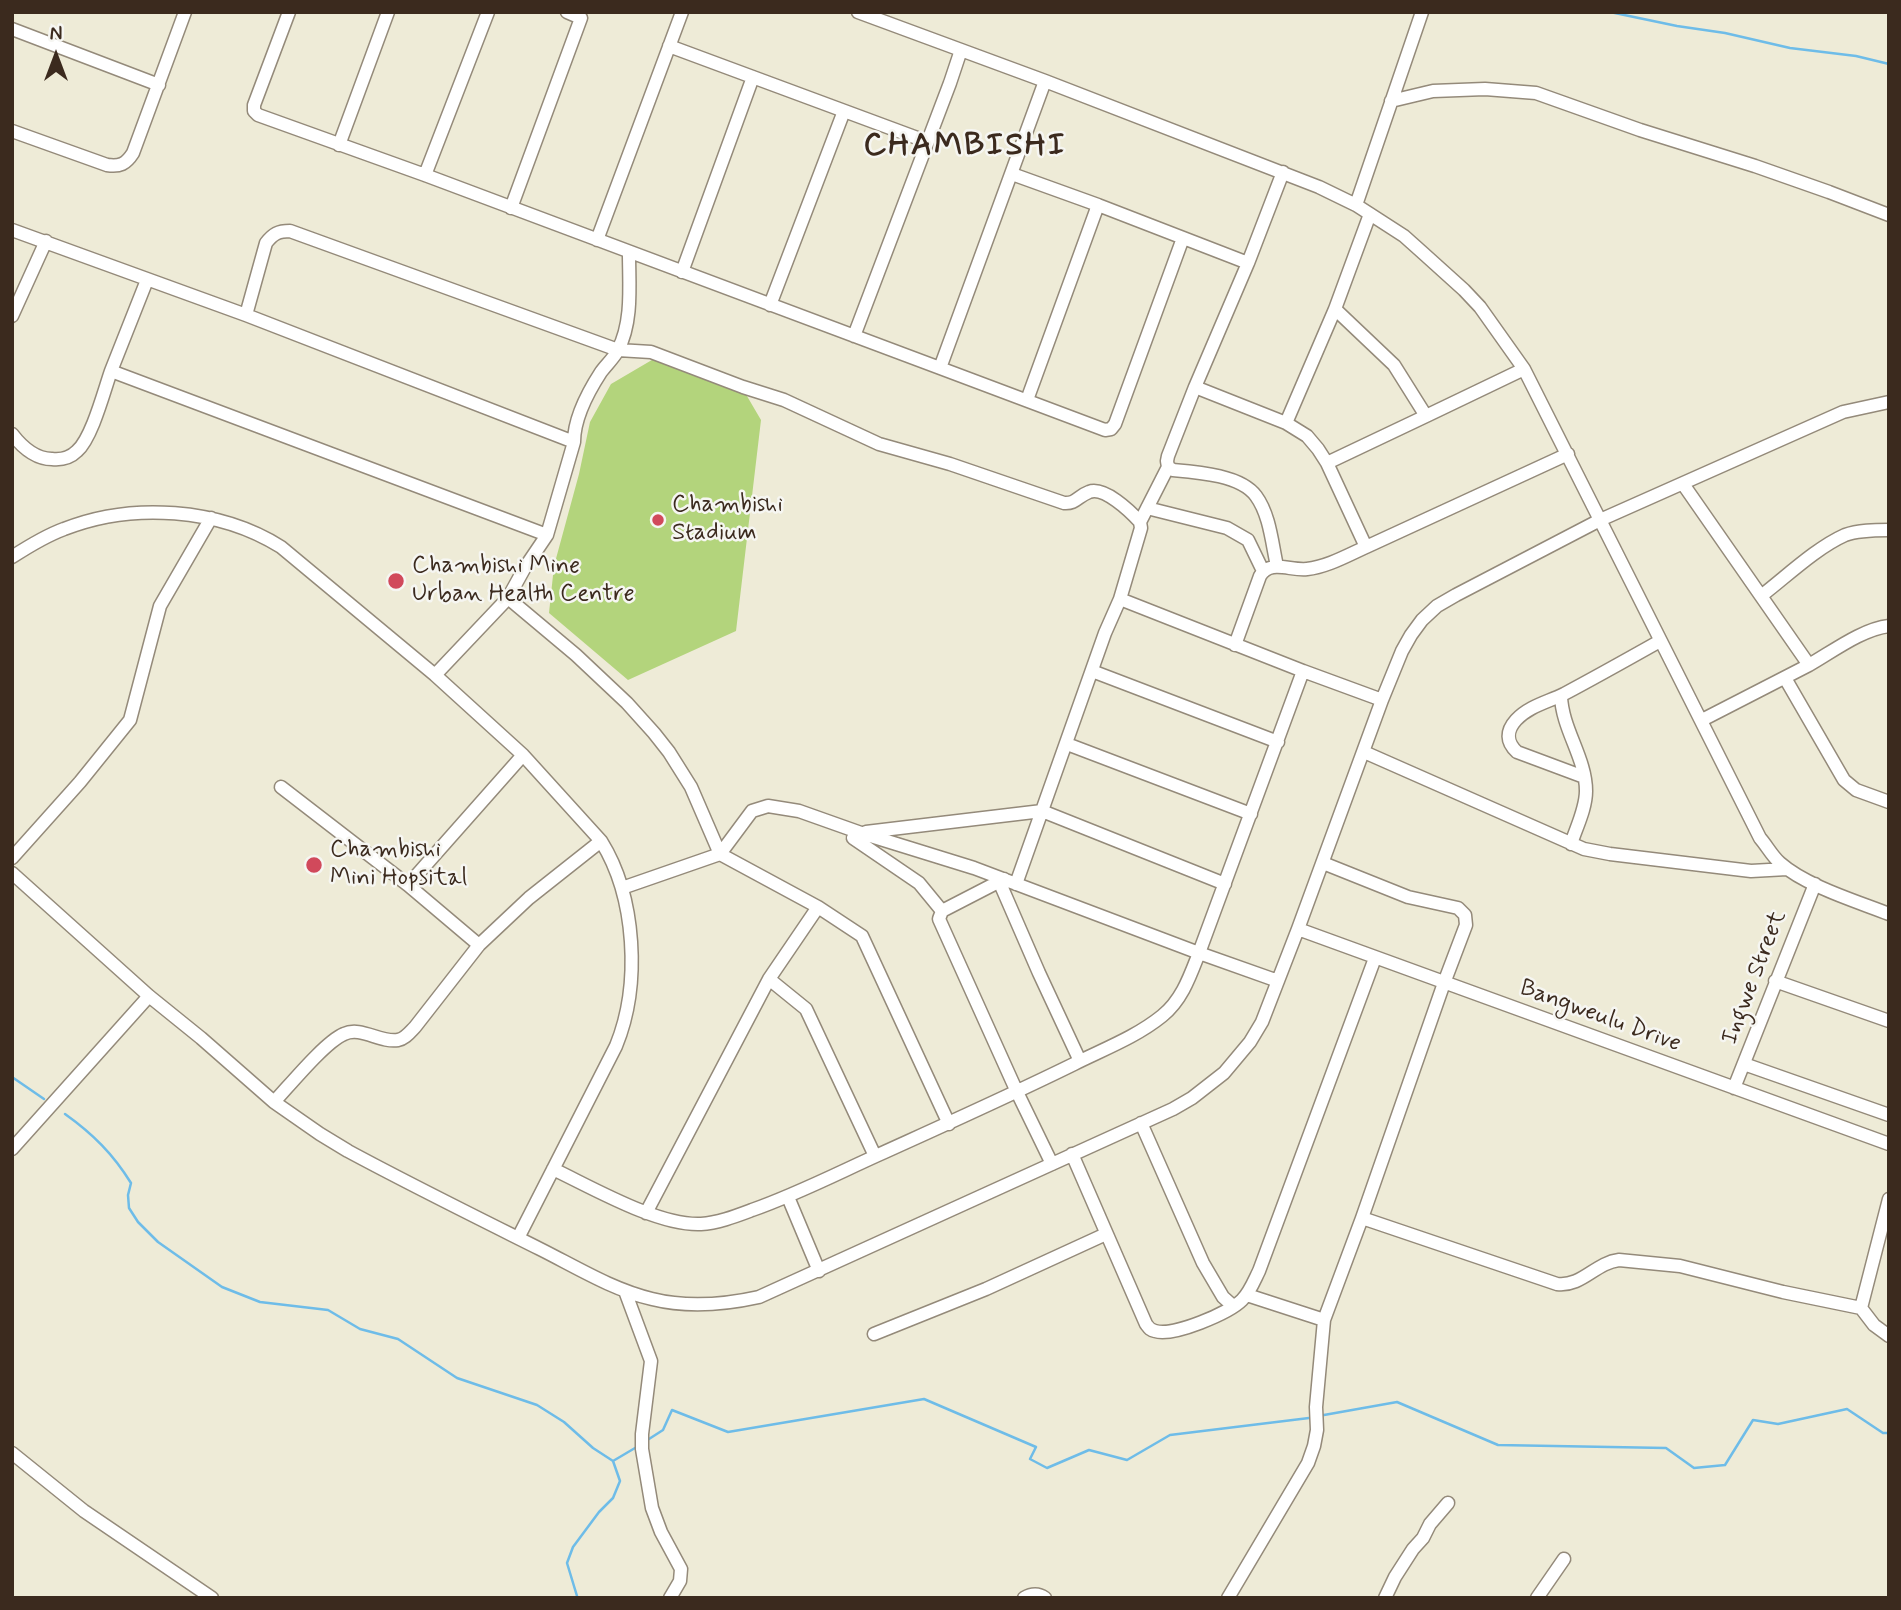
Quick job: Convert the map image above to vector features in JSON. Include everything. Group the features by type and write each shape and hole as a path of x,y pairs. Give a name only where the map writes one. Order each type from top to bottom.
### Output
{"street":[{"path":"12,131 107,165 123,165 133,153 185,12"},
{"path":"289,12 254,105 254,111 258,115 1105,430 1111,429 1115,424 1183,238"},
{"path":"339,145 388,12"},
{"path":"425,176 488,12"},
{"path":"511,208 583,15 567,12"},
{"path":"597,240 682,12"},
{"path":"858,12 1283,172 1356,205 1404,236 1480,307 1524,369 1760,838 1777,861 1787,869 1815,884 1889,914"},
{"path":"1356,205 1422,12"},
{"path":"12,29 159,85"},
{"path":"669,46 928,142"},
{"path":"854,336 961,50"},
{"path":"682,272 753,77"},
{"path":"940,368 1045,81"},
{"path":"1391,101 1433,91 1485,89 1536,93 1640,130 1755,166 1889,215"},
{"path":"770,305 844,111"},
{"path":"1016,884 1105,633 1120,600 1141,528 1140,522 1168,467 1168,456 1283,172"},
{"path":"1012,174 1248,263"},
{"path":"1027,400 1098,205"},
{"path":"1286,423 1335,309 1370,214"},
{"path":"12,230 246,315 574,442"},
{"path":"246,315 266,243 272,235 290,231 618,350 651,352 784,400 879,444 950,464 1064,503 1076,502 1092,491 1101,492 1111,496 1140,522"},
{"path":"12,316 46,241"},
{"path":"435,675 508,598 547,535 574,442 574,428 600,375 618,350 628,312 629,253"},
{"path":"12,434 33,454 47,459 70,457 80,450 147,280"},
{"path":"1335,309 1394,365 1426,416"},
{"path":"1327,463 1524,369"},
{"path":"111,371 547,535"},
{"path":"1195,387 1286,423 1307,436 1327,463 1366,547"},
{"path":"12,873 149,996 274,1102 348,1152 625,1291 654,1300 713,1305 759,1297 1141,1123 1192,1098 1224,1073 1250,1042 1262,1022 1402,651 1422,620 1437,606 1600,520 1843,412 1889,402"},
{"path":"1235,645 1263,571 1269,567 1294,570 1323,566 1568,454"},
{"path":"1168,467 1218,476 1255,494 1266,519 1276,566"},
{"path":"1683,484 1809,665"},
{"path":"1147,508 1227,528 1248,540 1263,571"},
{"path":"12,557 63,529 130,514 160,513 211,518 249,530 281,547 435,675 523,755 600,841 614,865 627,913 631,955 626,1015 616,1046 518,1238"},
{"path":"12,859 130,720 160,606 211,518"},
{"path":"1761,596 1825,546 1847,534 1889,530"},
{"path":"508,598 576,655 627,703 654,733 691,787 720,854 857,930 949,1124"},
{"path":"1120,600 1382,700"},
{"path":"1702,720 1785,678 1866,632 1889,626"},
{"path":"1584,777 1517,752 1508,739 1514,722 1537,705 1561,696 1660,641"},
{"path":"1092,671 1278,742"},
{"path":"553,1170 646,1213 683,1223 700,1224 738,1215 788,1197 1134,1036 1164,1015 1182,992 1199,953 1303,671"},
{"path":"1785,678 1844,780 1856,790 1889,802"},
{"path":"1561,696 1563,715 1584,777 1585,798 1571,844"},
{"path":"1067,744 1251,814"},
{"path":"1364,752 1584,849 1610,855 1751,871 1787,869"},
{"path":"408,885 523,755"},
{"path":"281,787 408,885 479,945"},
{"path":"622,888 720,854 752,811 768,806 799,811 857,836 974,868 1278,981"},
{"path":"857,836 1042,811 1225,884"},
{"path":"857,836 919,883 942,911"},
{"path":"274,1102 322,1052 346,1032 398,1040 407,1035 479,945 529,898 600,841"},
{"path":"1228,1598 1308,1463 1317,1430 1316,1407 1324,1320 1466,925 1465,915 1458,908 1408,897 1323,863"},
{"path":"1001,880 942,911 939,919 1052,1164"},
{"path":"1001,880 1039,973 1080,1061"},
{"name":"Ingwe Street","path":"1734,1088 1815,884"},
{"path":"646,1213 769,979 818,907"},
{"name":"Bangweulu Drive","path":"1298,929 1889,1144"},
{"path":"1072,1154 1150,1329 1163,1332 1199,1324 1240,1303 1259,1271 1375,958"},
{"path":"769,979 806,1009 876,1156"},
{"path":"1775,981 1889,1021"},
{"path":"12,1149 149,996"},
{"path":"1744,1064 1889,1115"},
{"path":"1141,1123 1203,1263 1223,1297 1233,1306"},
{"path":"788,1197 819,1271"},
{"path":"1861,1308 1889,1199"},
{"path":"1362,1218 1557,1284 1578,1282 1611,1261 1663,1263 1861,1308 1874,1325 1889,1336"},
{"path":"874,1334 985,1289 1106,1234"},
{"path":"625,1291 651,1361 642,1449 652,1508 681,1569 680,1581 670,1598"},
{"path":"1247,1295 1324,1320"},
{"path":"12,1453 84,1511 212,1598"},
{"path":"1385,1598 1430,1524 1448,1503"},
{"path":"1537,1598 1564,1559"},
{"path":"1024,1598 1039,1594 1045,1598"}],"green space":[{"name":"Chambishi Stadium","path":"657,357 744,391 761,420 736,631 628,680 549,613 554,566 590,422 611,384"}],"waterway":[{"path":"1610,12 1790,48 1856,56 1889,64"},
{"path":"12,1077 44,1099"},
{"path":"65,1114 102,1145 131,1183 129,1208 138,1222 158,1242 222,1287 260,1302 328,1310 360,1329 398,1339 457,1378 537,1405 564,1422 593,1448 613,1461 635,1448"},
{"path":"649,1439 663,1430 672,1410 728,1432 924,1399 1036,1447 1030,1459 1047,1468 1089,1450 1127,1460 1170,1435 1309,1418"},
{"path":"1324,1415 1397,1402 1498,1445 1666,1448 1694,1468 1725,1465 1753,1420 1778,1424 1847,1409 1883,1433 1889,1433"},
{"path":"576,1598 567,1563 573,1547 613,1498 620,1481 613,1461"}],"place":[{"name":"Chambishi Stadium","path":"658,520"},
{"name":"Chambishi Mine Urban Health Centre","path":"396,581"},
{"name":"Chambishi Mini Hopsital","path":"314,865"}],"district":[{"name":"CHAMBISHI","path":"965,147"}]}
